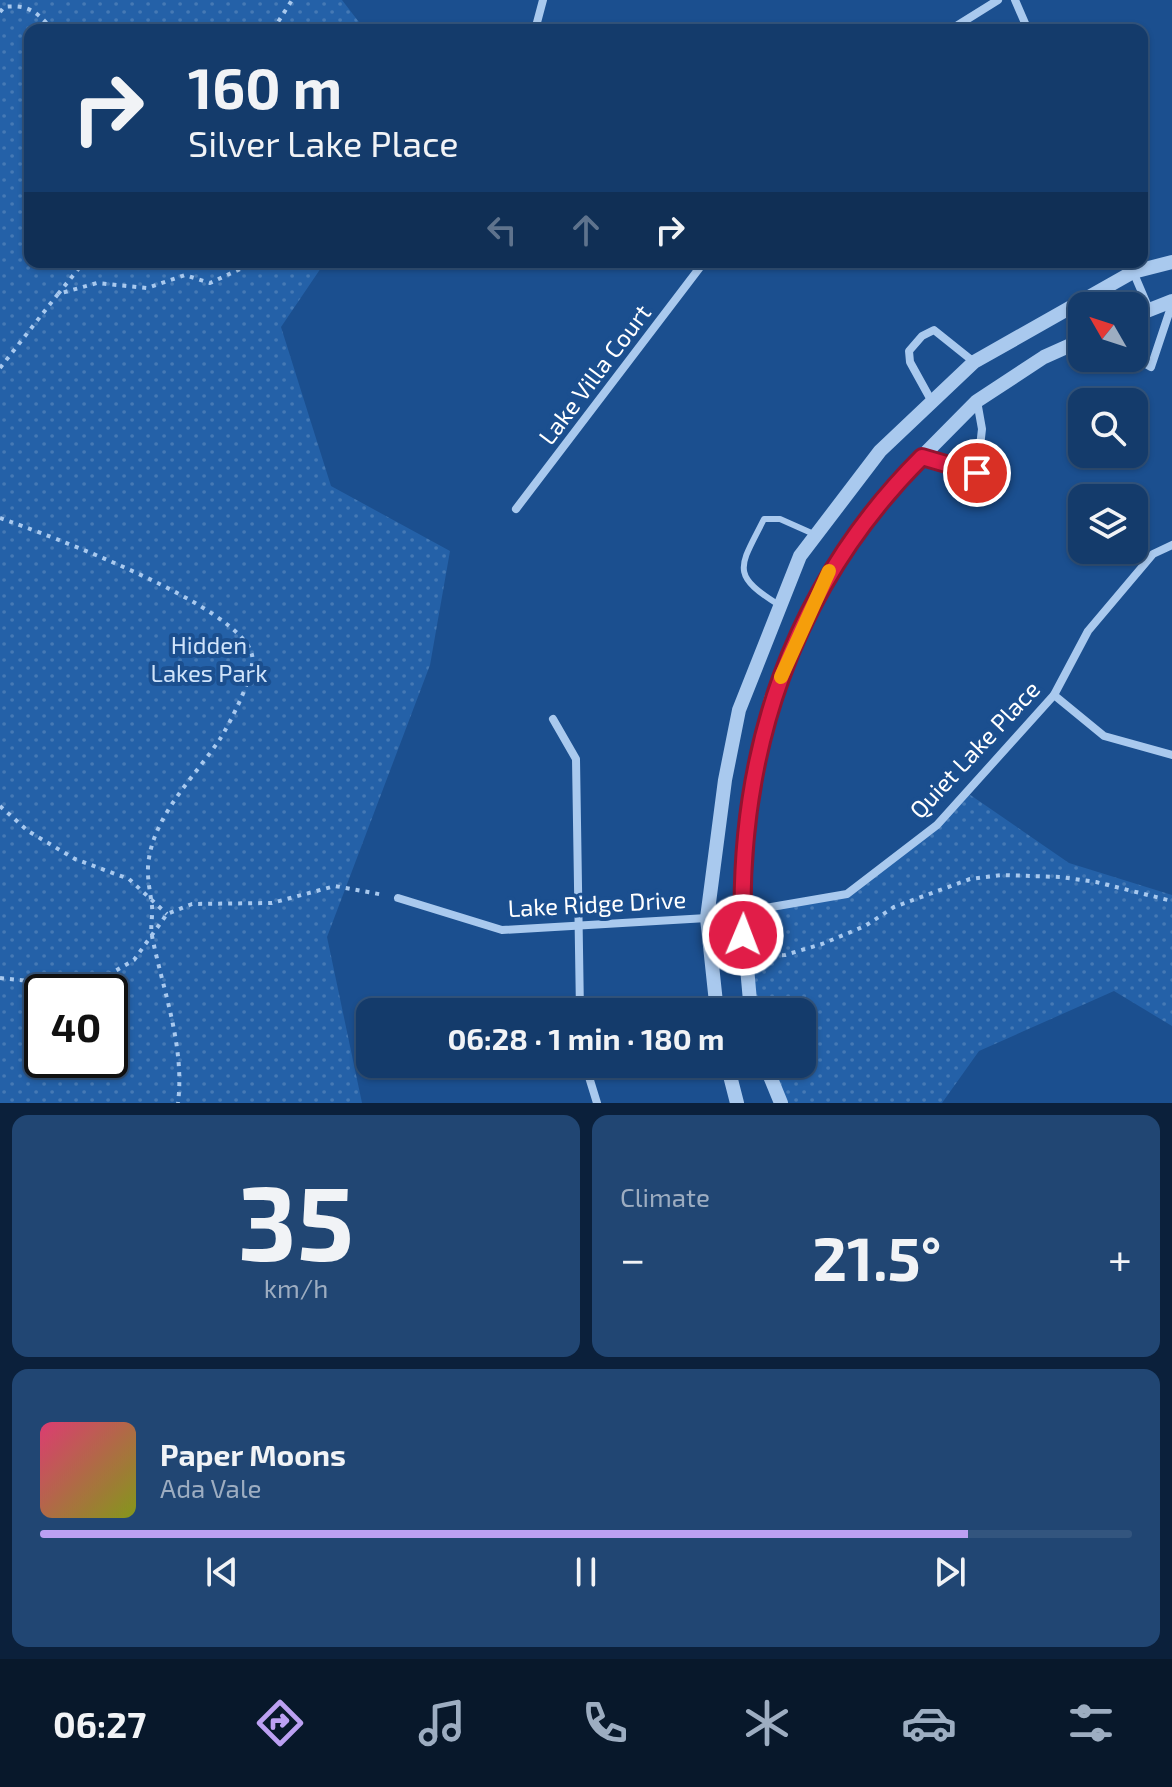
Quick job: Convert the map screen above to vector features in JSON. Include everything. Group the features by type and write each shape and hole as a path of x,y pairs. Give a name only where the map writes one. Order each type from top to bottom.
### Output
{"street":[{"path":"537,24 543,0"},
{"path":"960,24 998,0"},
{"path":"1015,0 1025,24"},
{"path":"1148,265 1172,262"},
{"name":"Lake Villa Court","path":"516,509 699,268"},
{"path":"716,998 707,918 725,780 739,710 800,556 880,451 974,362 1129,268"},
{"path":"1131,268 1149,309 1172,302"},
{"path":"1148,365 1151,367 1172,302"},
{"path":"931,400 910,362 909,351 922,336 934,330 974,362"},
{"path":"749,998 742,912 753,774 771,699 828,573 887,492 977,401 1044,357 1068,346"},
{"path":"922,457 977,473 982,429 977,401"},
{"name":"Quiet Lake Place","path":"707,918 847,894 937,825 1054,695 1088,631 1153,554 1172,545"},
{"path":"1054,695 1104,736 1172,755"},
{"path":"553,719 576,759 579,998"},
{"name":"Lake Ridge Drive","path":"398,898 502,930 707,918"},
{"path":"589,1078 597,1103"},
{"path":"731,1078 737,1103"},
{"path":"771,1078 781,1103"}],"lane":[{"path":"779,605 750,587 743,573 747,553 764,519 780,519 816,535"}],"path":[{"path":"277,24 292,0"},
{"path":"0,12 4,7 23,4 47,24"},
{"path":"0,368 79,268"},
{"path":"58,294 97,283 147,288 185,275 210,283 242,268"},
{"path":"0,518 92,551 193,602 230,628 248,645 253,658 242,694 222,735 179,795 151,845 149,897 152,935 176,1038 178,1103"},
{"path":"0,806 28,831 75,859 129,879 167,914"},
{"path":"744,959 785,955 822,944 865,926 894,907 970,879 1002,875 1060,877 1096,882 1172,901"},
{"path":"0,978 77,986 108,975 134,960 167,914 192,904 272,903 335,886 398,898"}],"green space":[{"name":"Hidden Lakes Park","path":"0,0 342,0 360,24 24,24 24,268 321,268 281,327 331,486 450,551 430,665 327,937 362,1103 0,1103"},
{"path":"966,792 1069,863 1172,895 1172,1026 1114,991 979,1051 942,1103 781,1103 771,1078 816,1078 816,998 750,998 742,912 847,894 937,825"}],"slow traffic":[{"path":"781,677 829,571"}],"route":[{"path":"743,935 742,912 753,774 771,699 828,573 887,492 922,457 977,473"}]}
